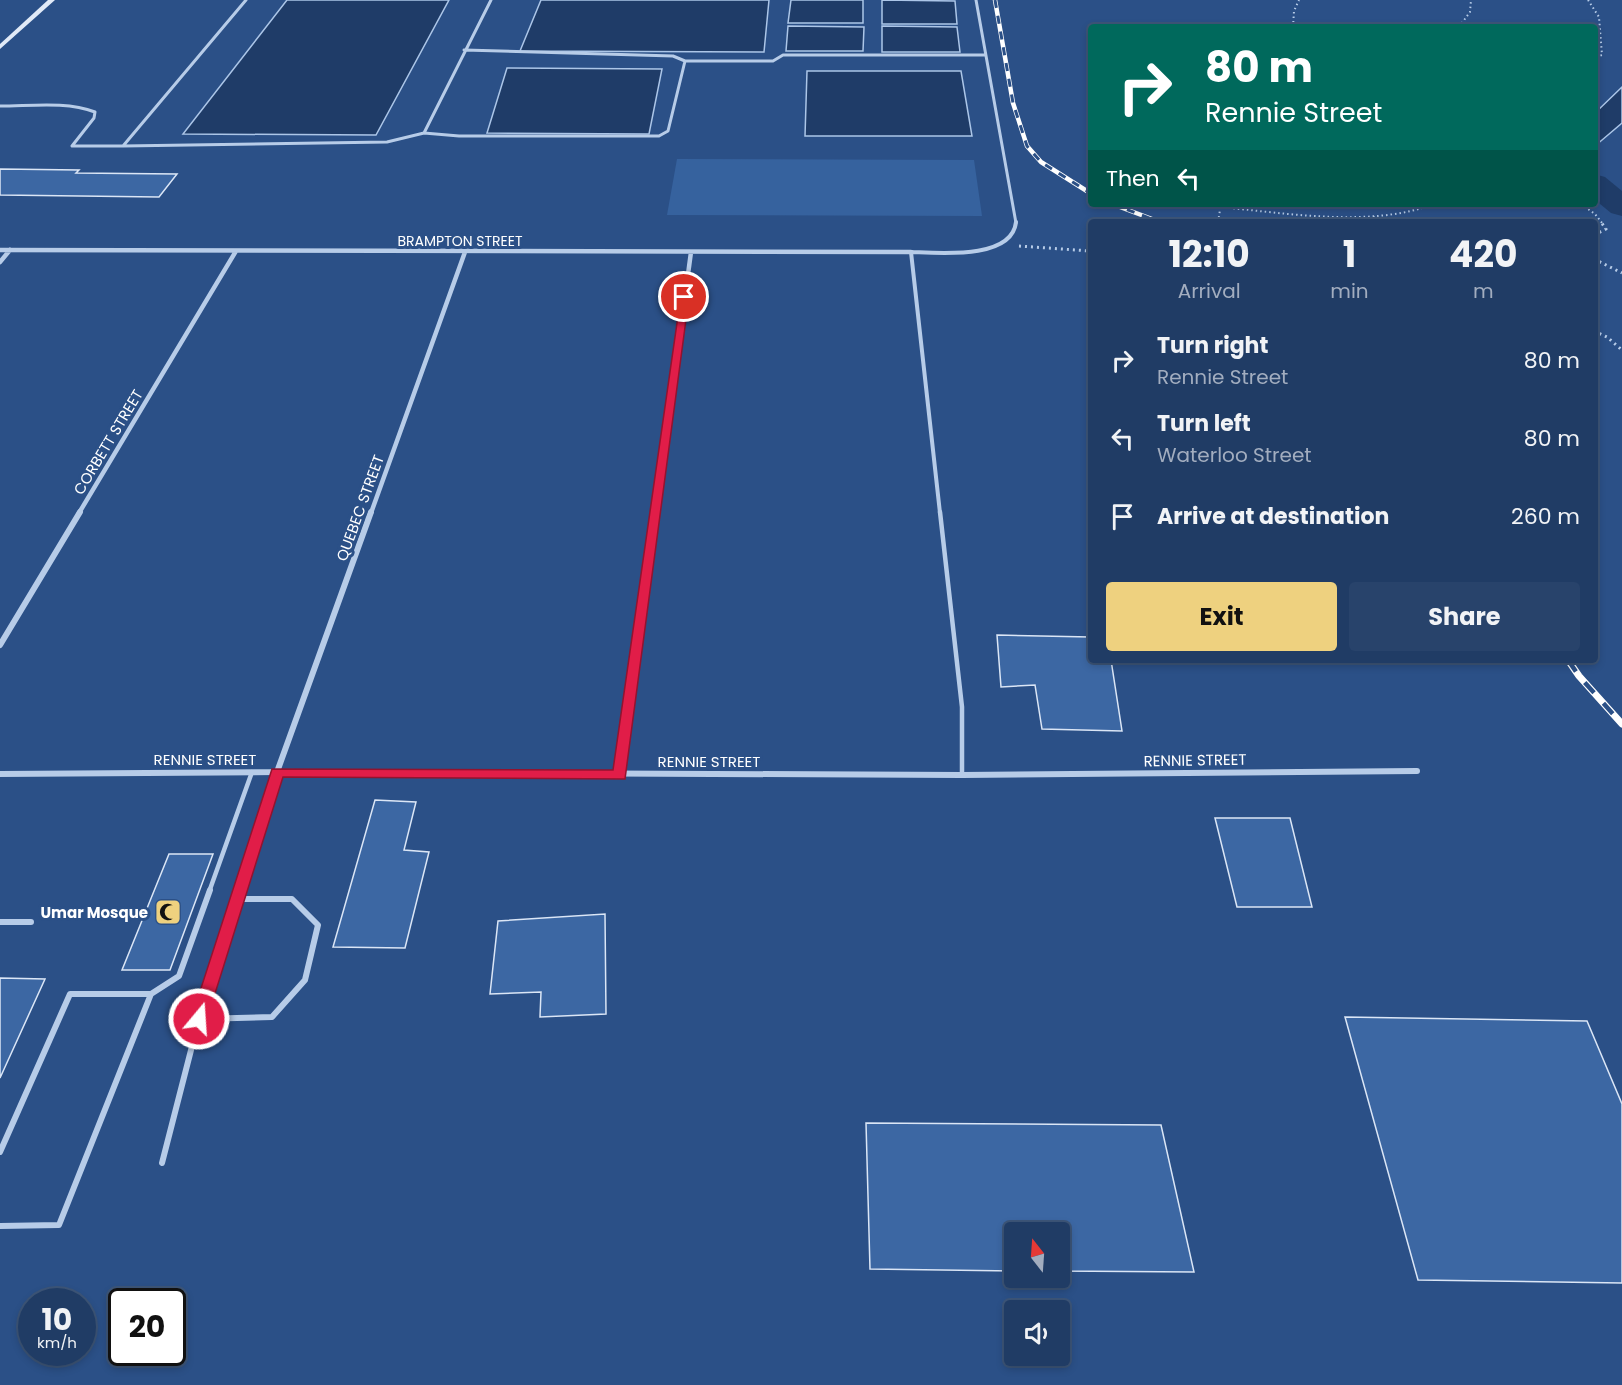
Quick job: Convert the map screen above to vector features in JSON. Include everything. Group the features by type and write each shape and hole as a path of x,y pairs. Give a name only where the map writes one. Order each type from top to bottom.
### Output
{"main road":[{"path":"0,47 52,0"}],"street":[{"name":"BRAMPTON STREET","path":"0,250 911,252"},
{"path":"0,262 10,250"},
{"name":"CORBETT STREET","path":"0,645 236,251"},
{"name":"QUEBEC STREET","path":"277,772 465,252"},
{"path":"620,775 691,252"},
{"name":"RENNIE STREET","path":"0,774 277,772 962,775 1417,771"}],"lane":[{"path":"123,146 246,0"},
{"path":"424,132 491,0"},
{"path":"962,775 962,707 911,252 977,250 1001,244 1014,234 1016,224 976,0"},
{"path":"464,50 673,56 685,61 773,61 783,55 984,55"},
{"path":"0,106 91,109 95,112 94,118 72,146 387,142 424,132 471,136 664,135 668,131 685,61"},
{"path":"0,1152 70,994 151,994 179,976 252,772"},
{"path":"162,1163 199,1019 277,772"},
{"path":"199,1019 272,1017 304,981 318,925 292,898 237,899"},
{"path":"0,922 31,922"},
{"path":"0,1226 59,1225 151,994"}],"path":[{"path":"1293,24 1294,11 1299,0"},
{"path":"1461,24 1470,12 1471,0"},
{"path":"1588,0 1599,18 1602,55 1598,56"},
{"path":"1231,207 1294,213 1402,215 1430,207"},
{"path":"1585,207 1595,214 1606,229 1598,233"},
{"path":"1373,219 1374,215"},
{"path":"1001,244 1088,251"},
{"path":"1598,261 1622,273"},
{"path":"1598,333 1607,337 1622,350"}],"shaded area":[{"path":"287,0 449,0 376,135 183,134"},
{"path":"541,0 769,0 764,52 520,51"},
{"path":"791,0 863,0 863,23 788,23"},
{"path":"882,0 955,1 957,24 882,24"},
{"path":"788,26 864,27 863,51 786,51"},
{"path":"882,26 957,27 960,52 882,52"},
{"path":"507,68 662,69 649,134 487,133"},
{"path":"807,71 961,71 972,136 805,136"},
{"path":"1622,87 1622,123 1598,143 1598,110"},
{"path":"677,159 974,160 982,216 667,215"}],"building":[{"path":"0,169 79,170 76,173 177,174 159,197 0,195"},
{"path":"997,635 1088,637 1088,663 1111,663 1122,731 1042,729 1035,685 1001,687"},
{"path":"375,800 416,802 404,850 429,852 405,948 333,947"},
{"path":"1215,818 1290,818 1312,907 1237,907"},
{"name":"Umar Mosque","path":"169,854 213,854 170,970 122,970"},
{"path":"605,914 606,1014 540,1017 541,992 490,994 498,921"},
{"path":"0,978 45,979 0,1078"},
{"path":"1345,1017 1587,1021 1622,1104 1622,1283 1418,1280"},
{"path":"866,1123 1161,1125 1194,1272 1070,1271 1070,1222 1004,1222 1004,1271 870,1269"}],"waterway":[{"path":"1598,186 1622,207"}],"railway":[{"path":"995,0 1013,103 1027,146 1041,162 1088,192"},
{"path":"1120,207 1152,219"},
{"path":"1570,663 1622,724"}],"place":[{"name":"Umar Mosque","path":"168,912"}],"route":[{"path":"199,1019 277,772 620,775 684,297"}]}
